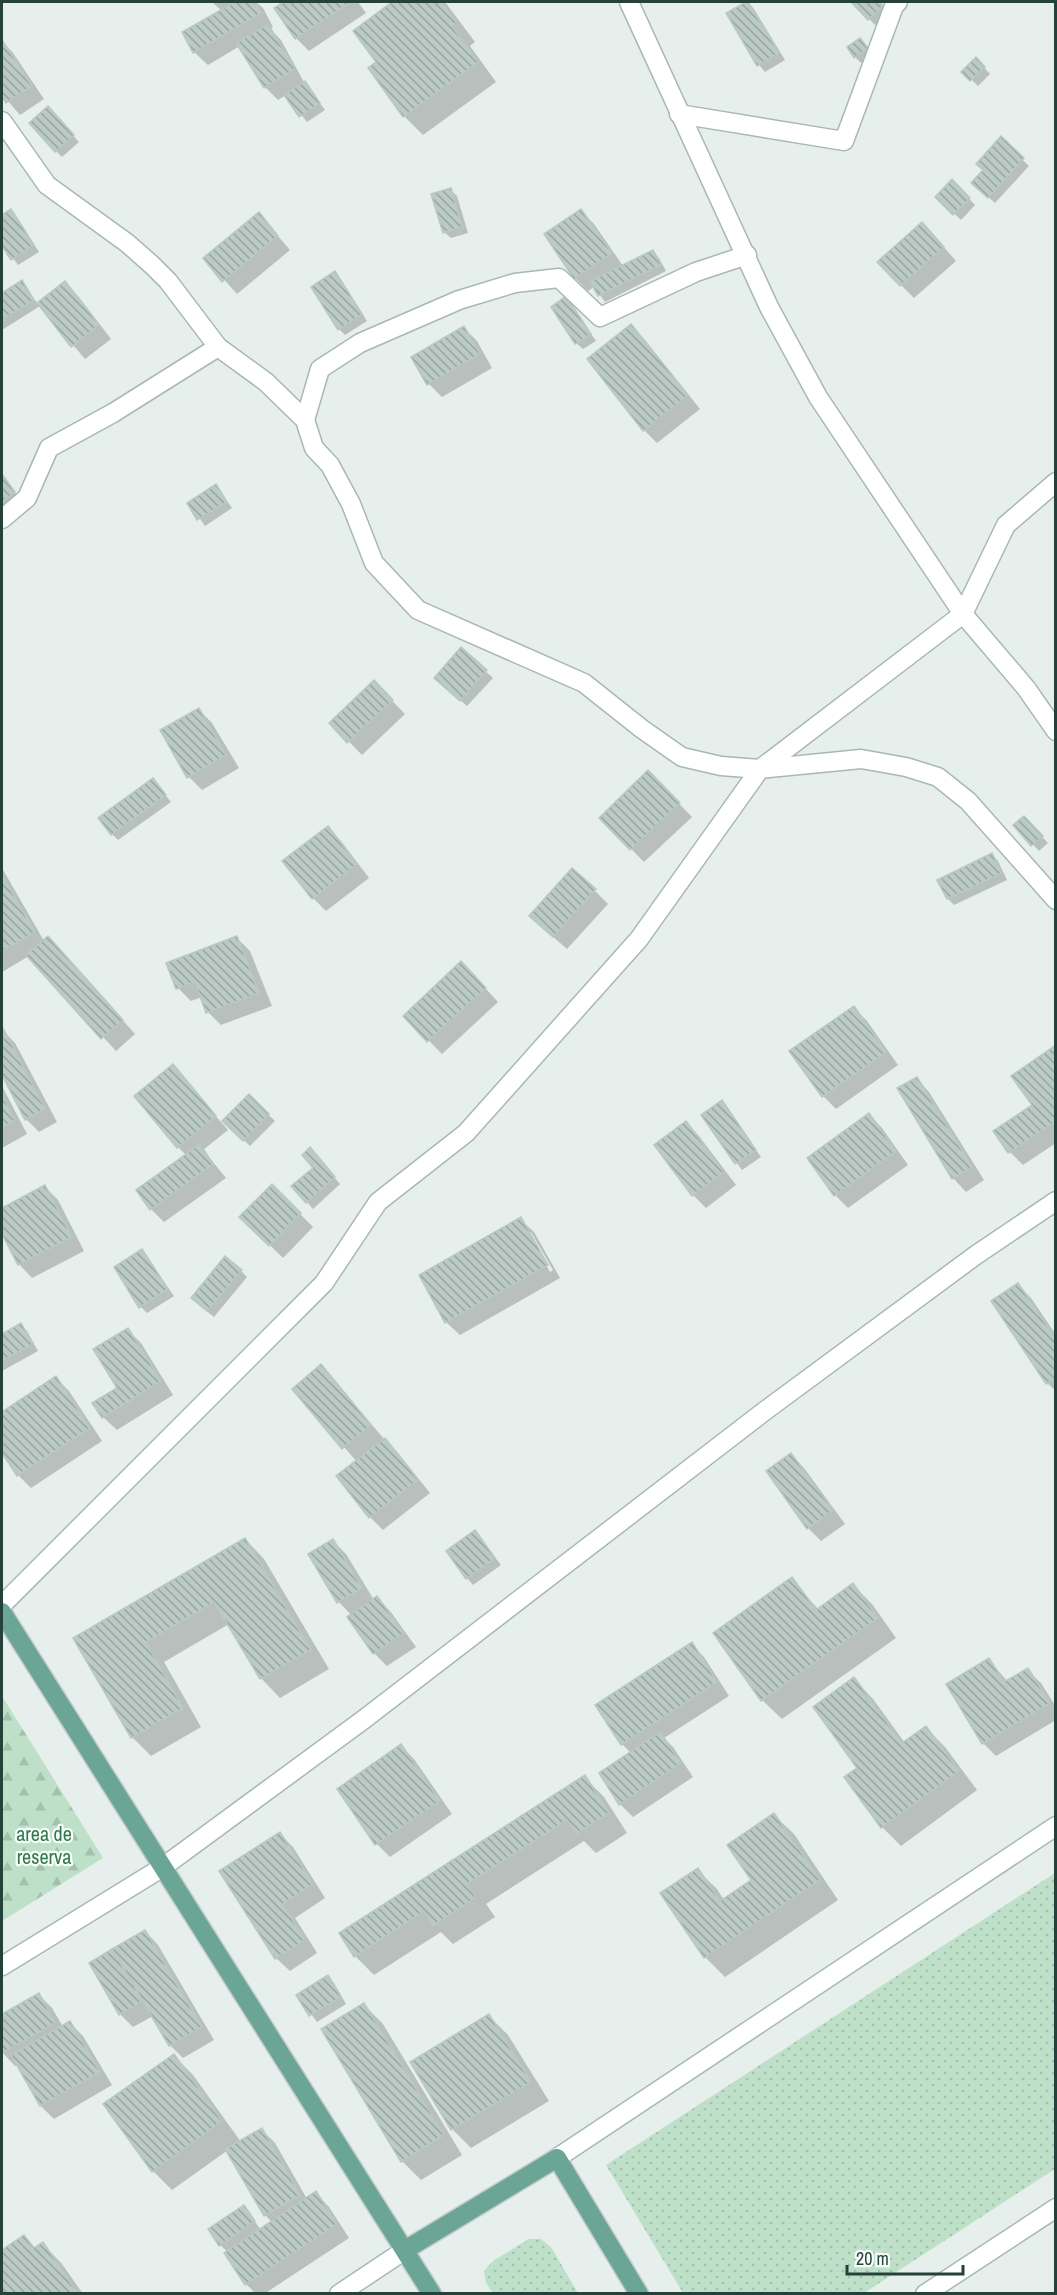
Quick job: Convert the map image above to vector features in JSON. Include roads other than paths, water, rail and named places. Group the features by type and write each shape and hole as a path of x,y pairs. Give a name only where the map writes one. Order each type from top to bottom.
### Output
{"main road":[{"path":"2,1612 432,2294"},
{"path":"405,2250 557,2158 639,2294"}],"street":[{"path":"628,2 747,255 769,307 818,397 963,614 1026,688 1056,731"},
{"path":"679,114 844,141 894,6 898,2"},
{"path":"2,121 47,185 127,243 152,265 168,281 218,347 266,382 305,420 314,447 330,465 351,504 374,563 418,610 584,683 682,757 721,766 760,769 861,759 906,767 938,777 968,801 1056,900"},
{"path":"305,420 320,369 360,343 459,300 515,283 559,278 600,317 696,272 747,255"},
{"path":"2,519 27,498 49,448 113,413 218,347"},
{"path":"2,1605 324,1284 378,1202 466,1133 639,939 760,769 963,614 1006,525 1056,482"},
{"path":"2,1966 163,1867 372,1713 765,1410 976,1255 1056,1201"},
{"path":"557,2158 1056,1826"},
{"path":"925,2294 1056,2208"},
{"path":"339,2294 405,2250"}],"park label":[{"name":"area de reserva","path":"44,1844"}]}
